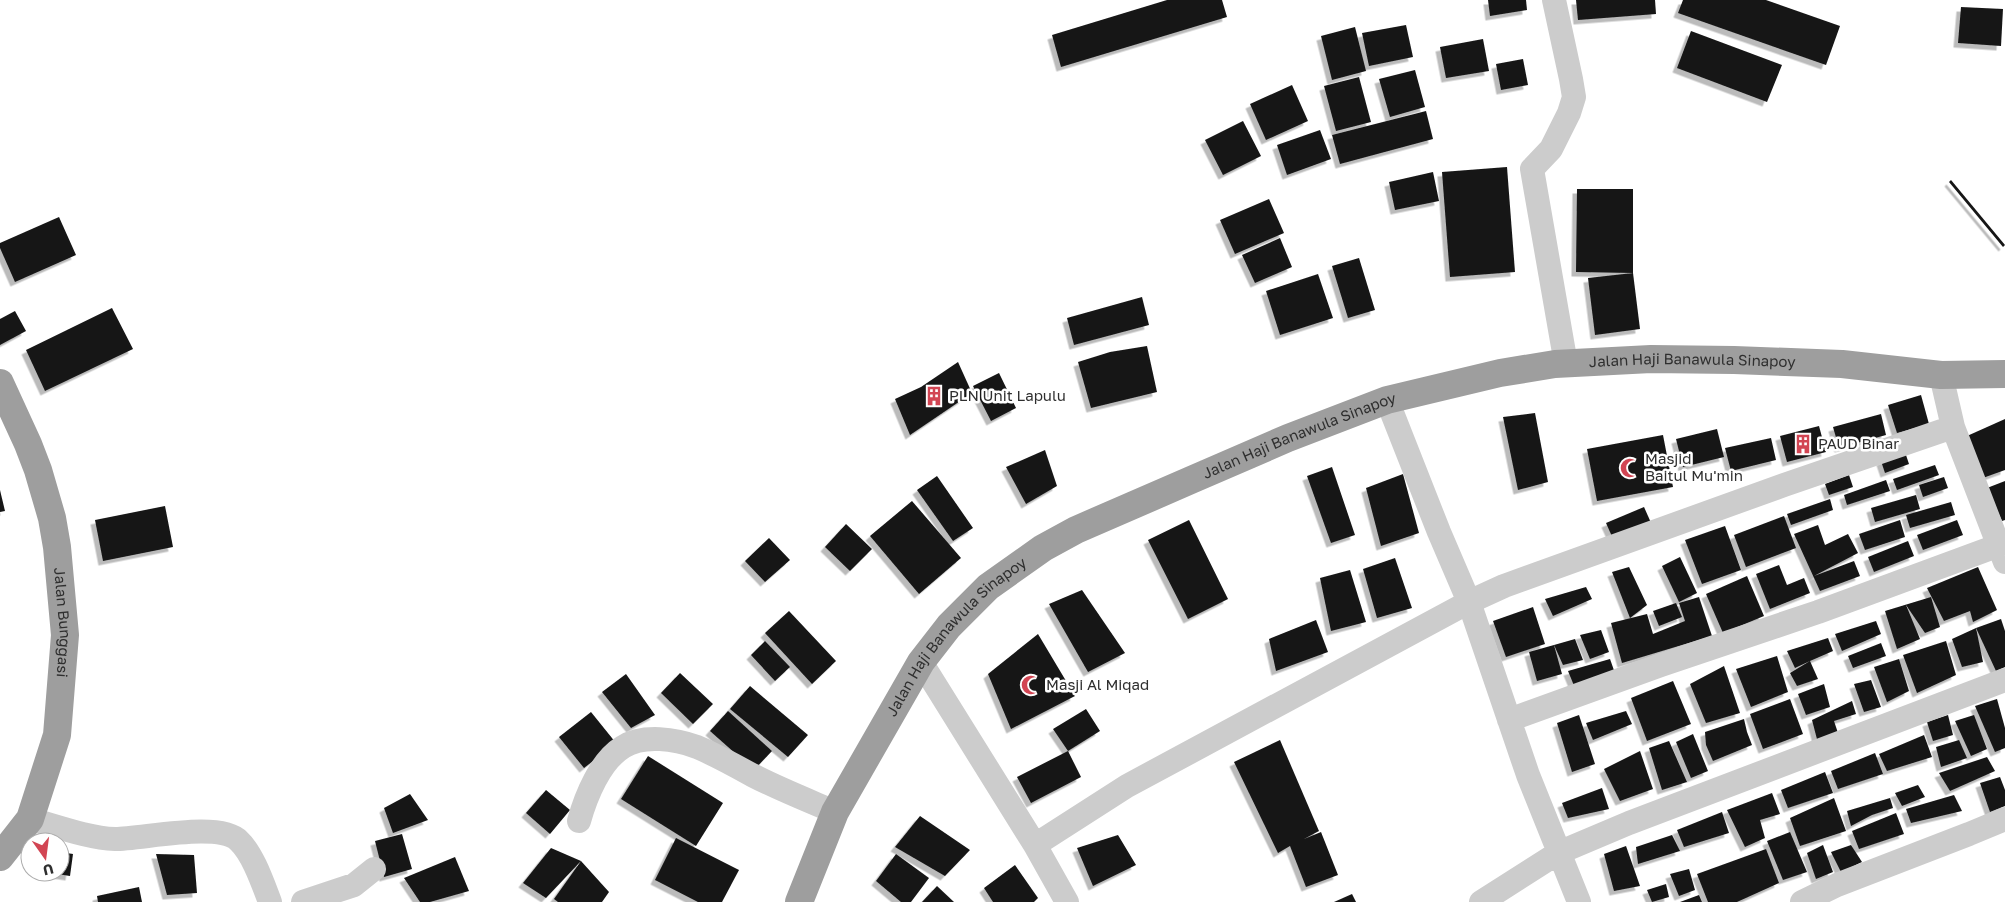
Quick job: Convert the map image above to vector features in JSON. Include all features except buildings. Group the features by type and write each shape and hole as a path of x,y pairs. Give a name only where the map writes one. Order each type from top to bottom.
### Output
{"highway":[{"name":"Jalan Haji Banawula Sinapoy","path":"799,902 835,812 920,662 949,626 988,587 1043,548 1076,530 1262,450 1387,400 1500,373 1566,364 1652,359 1842,364 1941,375 2005,374"},
{"name":"Jalan Bunggasi","path":"0,383 28,444 52,518 57,547 64,634 57,736 30,819 0,856"}],"street":[{"path":"1554,0 1572,79 1574,97 1569,113 1551,149 1532,169 1566,364"},
{"path":"1510,720 1661,665 2003,550 1953,427 1941,375"},
{"path":"1387,400 1469,602 1558,853 1579,902"},
{"path":"1035,845 1127,786 1469,602 1537,572 1953,427"},
{"path":"920,662 1035,845 1067,902"},
{"path":"1481,902 1558,853 1656,812 2005,680"},
{"path":"579,821 593,781 622,747 638,741 658,740 696,747 753,776 835,812"},
{"path":"30,819 112,839 132,839 188,832 228,834 239,840 244,848 261,878 270,902"},
{"path":"1802,902 1837,885 2005,819"},
{"path":"303,902 354,884 374,869"}],"place":[{"name":"PLN Unit Lapulu","path":"934,396"},
{"name":"PAUD Binar","path":"1803,444"},
{"name":"Masjid Baitul Mu'min","path":"1630,468"},
{"name":"Masji Al Miqad","path":"1031,685"}]}
